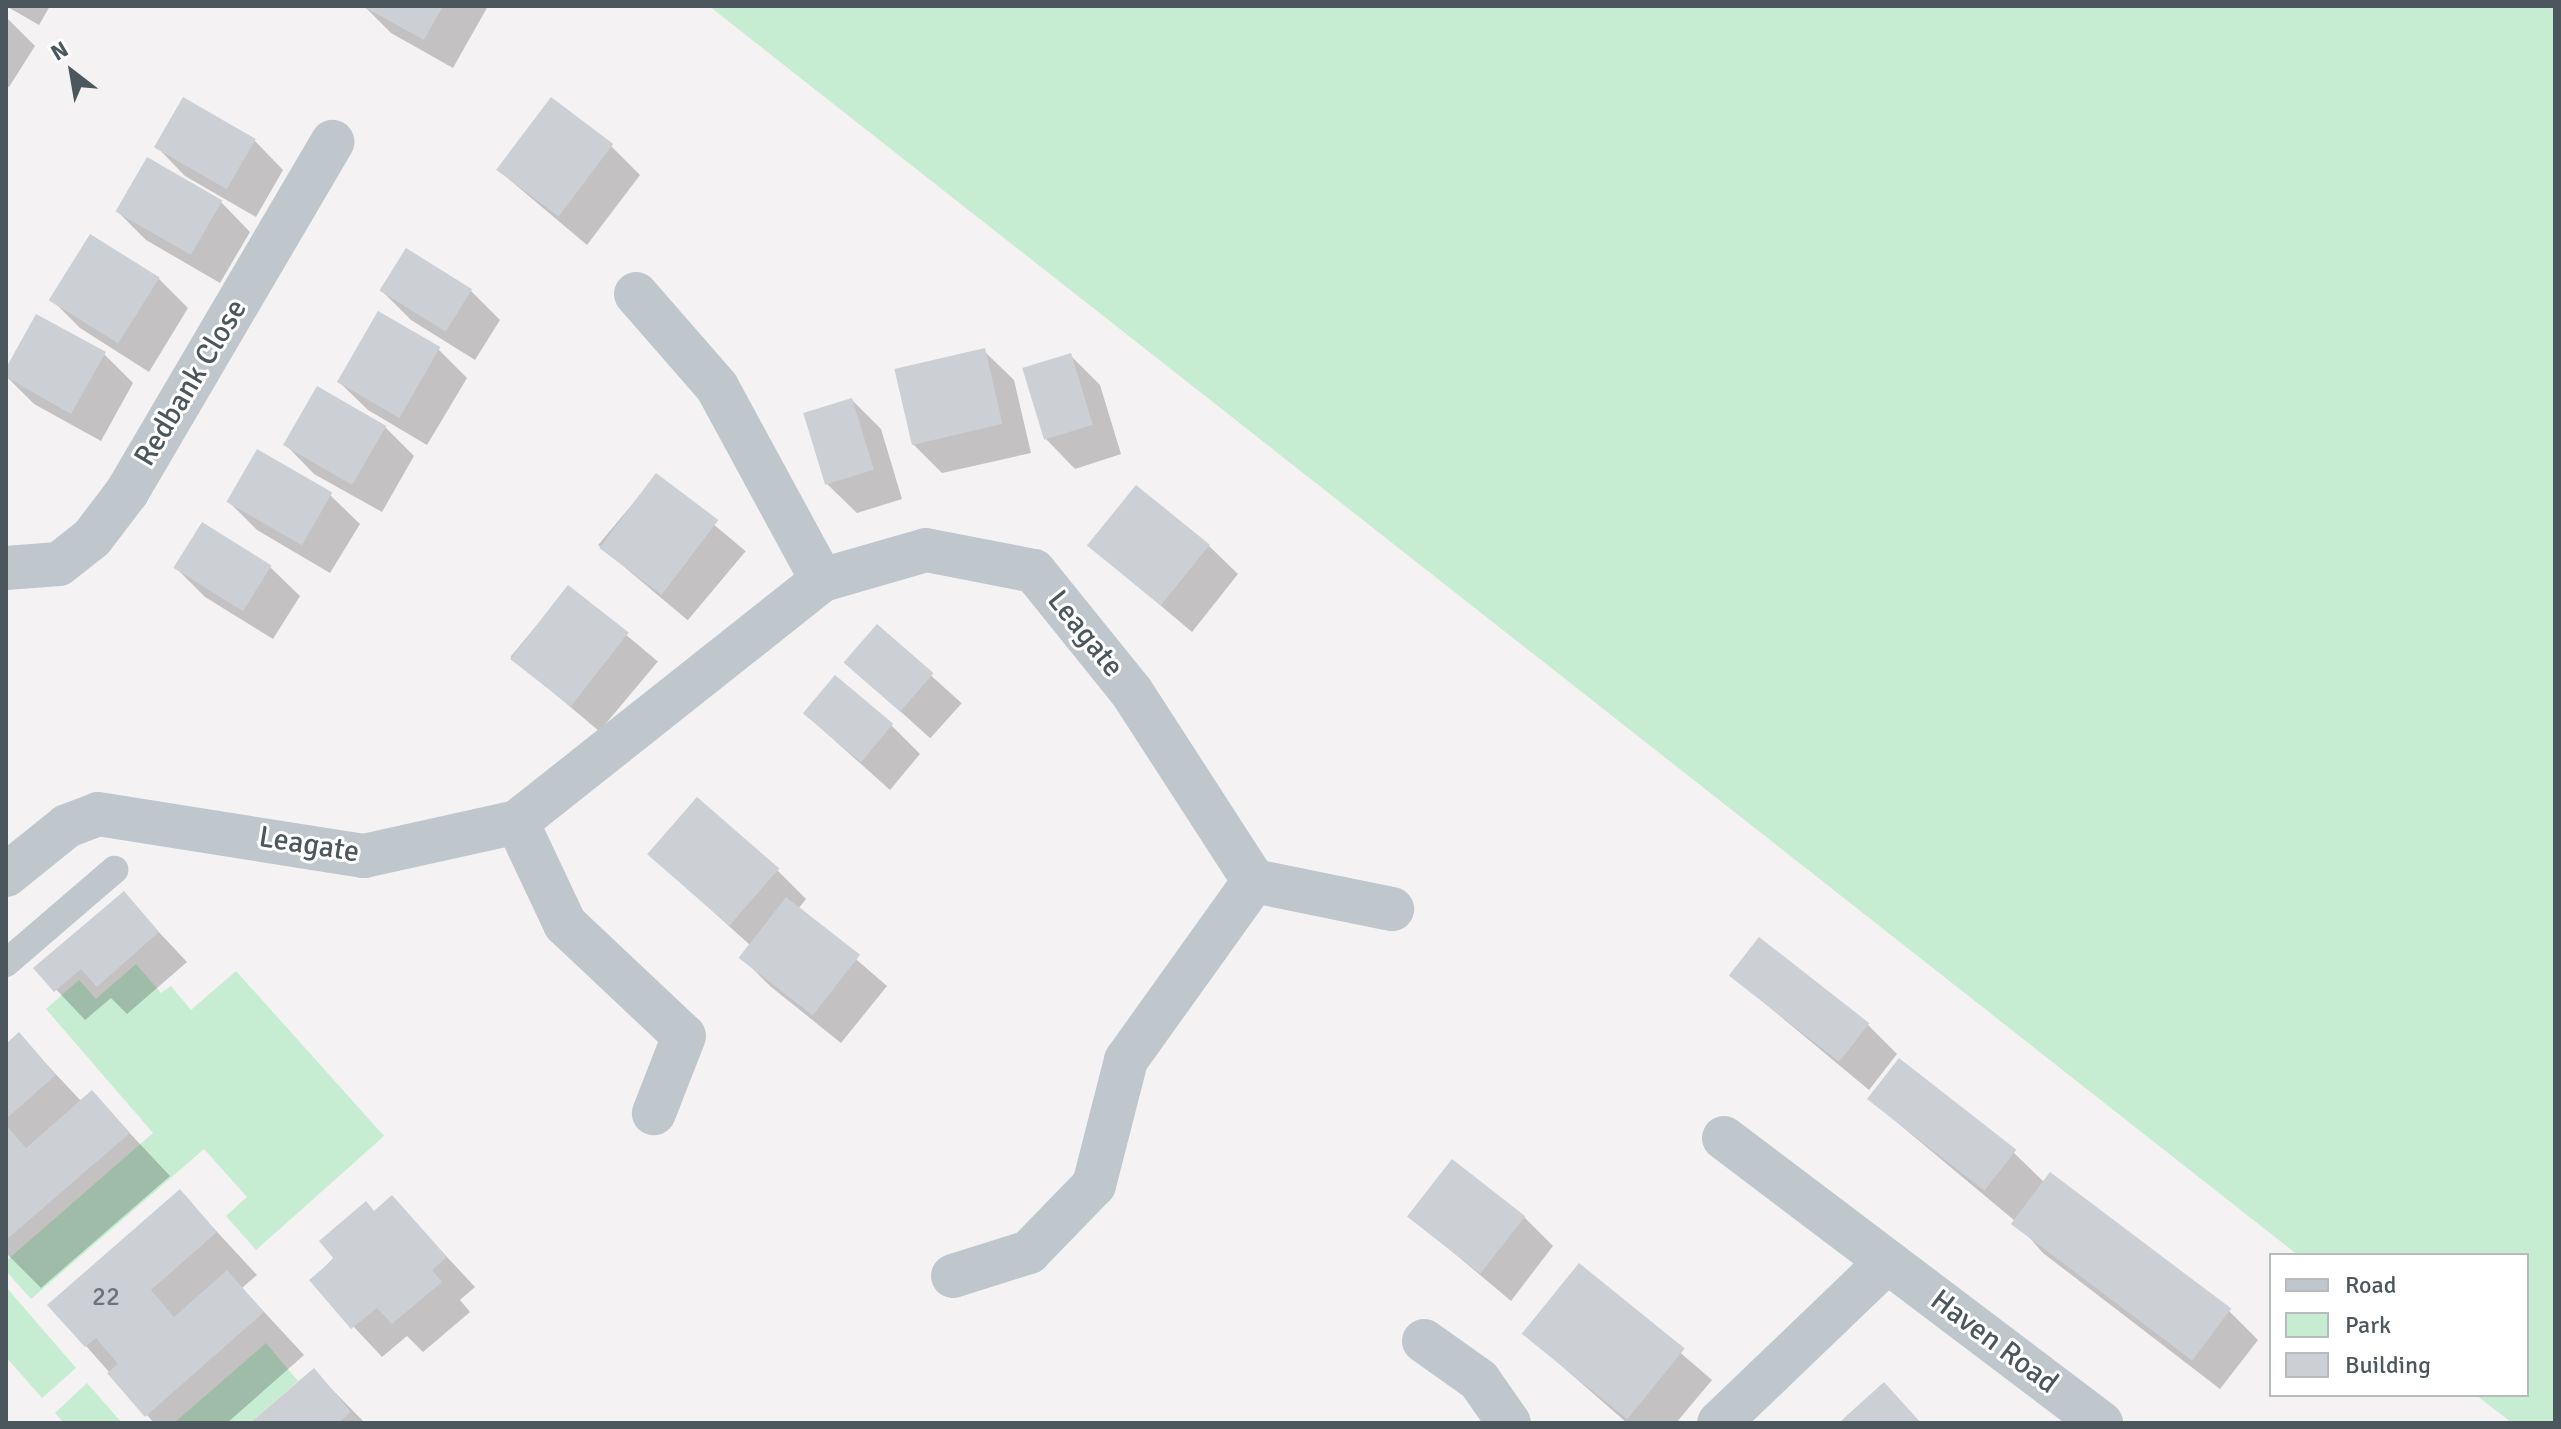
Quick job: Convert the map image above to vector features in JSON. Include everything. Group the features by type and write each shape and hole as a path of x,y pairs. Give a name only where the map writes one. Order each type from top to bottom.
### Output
{"street":[{"name":"Redbank Close","path":"6,568 59,564 92,538 127,492 332,142"},
{"path":"636,294 717,387 822,580"},
{"name":"Leagate","path":"6,875 67,826 98,814 364,856 517,822 822,580 926,550 1034,571 1131,691 1254,881"},
{"path":"517,822 565,924 684,1036 654,1113"},
{"path":"953,1276 1029,1252 1094,1185 1126,1060 1254,881 1392,909"},
{"name":"Haven Road","path":"1724,1138 2101,1423"},
{"path":"1719,1423 1887,1262"},
{"path":"1424,1341 1479,1380 1509,1423"}],"lane":[{"path":"6,963 114,870"}],"green space":[{"path":"709,6 2555,6 2555,1423 2512,1423 2479,1397 2529,1397 2529,1253 2295,1253"},
{"path":"136,964 161,993 171,986 191,1010 236,971 384,1136 256,1250 226,1216 247,1197 204,1149 31,1299 6,1271 6,1261 153,1133 46,1009 79,980 96,999"},
{"path":"6,1287 76,1368 42,1398 6,1357"},
{"path":"266,1343 298,1381 250,1423 174,1423"},
{"path":"87,1383 122,1423 64,1423 55,1413"}],"building":[{"path":"362,6 443,6 424,40"},
{"path":"183,97 256,139 227,189 154,147"},
{"path":"551,97 613,144 559,217 496,170"},
{"path":"147,157 222,200 191,255 116,212"},
{"path":"90,234 160,277 118,344 49,300"},
{"path":"406,248 472,289 446,332 380,290"},
{"path":"378,311 440,347 399,418 337,382"},
{"path":"36,314 106,352 71,414 6,377 6,368"},
{"path":"985,348 1003,424 912,445 894,369"},
{"path":"1071,353 1093,425 1044,440 1022,368"},
{"path":"317,386 386,426 352,485 283,445"},
{"path":"852,398 874,470 825,485 803,413"},
{"path":"257,449 332,492 302,545 227,502"},
{"path":"656,473 718,520 662,595 599,548"},
{"path":"1136,485 1210,545 1161,605 1087,546"},
{"path":"202,522 272,565 243,611 173,568"},
{"path":"568,585 629,632 571,706 510,659"},
{"path":"877,624 934,673 900,712 844,662"},
{"path":"835,675 893,724 861,762 803,713"},
{"path":"697,797 779,869 729,926 647,854"},
{"path":"124,891 159,932 97,987 81,969 54,992 33,968"},
{"path":"786,897 860,955 813,1016 739,958"},
{"path":"1759,937 1869,1023 1839,1062 1729,976"},
{"path":"19,1032 56,1075 6,1119 6,1044"},
{"path":"1899,1058 2016,1150 1984,1191 1867,1099"},
{"path":"92,1090 130,1133 6,1240 6,1125 26,1148"},
{"path":"1452,1159 1525,1216 1480,1274 1407,1217"},
{"path":"2050,1172 2231,1309 2192,1361 2011,1224"},
{"path":"180,1189 217,1232 151,1290 174,1317 227,1270 264,1312 145,1417 107,1373 118,1364 96,1338 85,1347 47,1305"},
{"path":"392,1195 447,1257 432,1270 442,1282 392,1324 377,1308 351,1329 309,1280 334,1259 319,1241 366,1201 374,1211"},
{"path":"1579,1263 1685,1349 1627,1419 1522,1334"},
{"path":"314,1368 351,1412 338,1423 250,1423"},
{"path":"1884,1382 1921,1423 1839,1423 1843,1419"}]}
